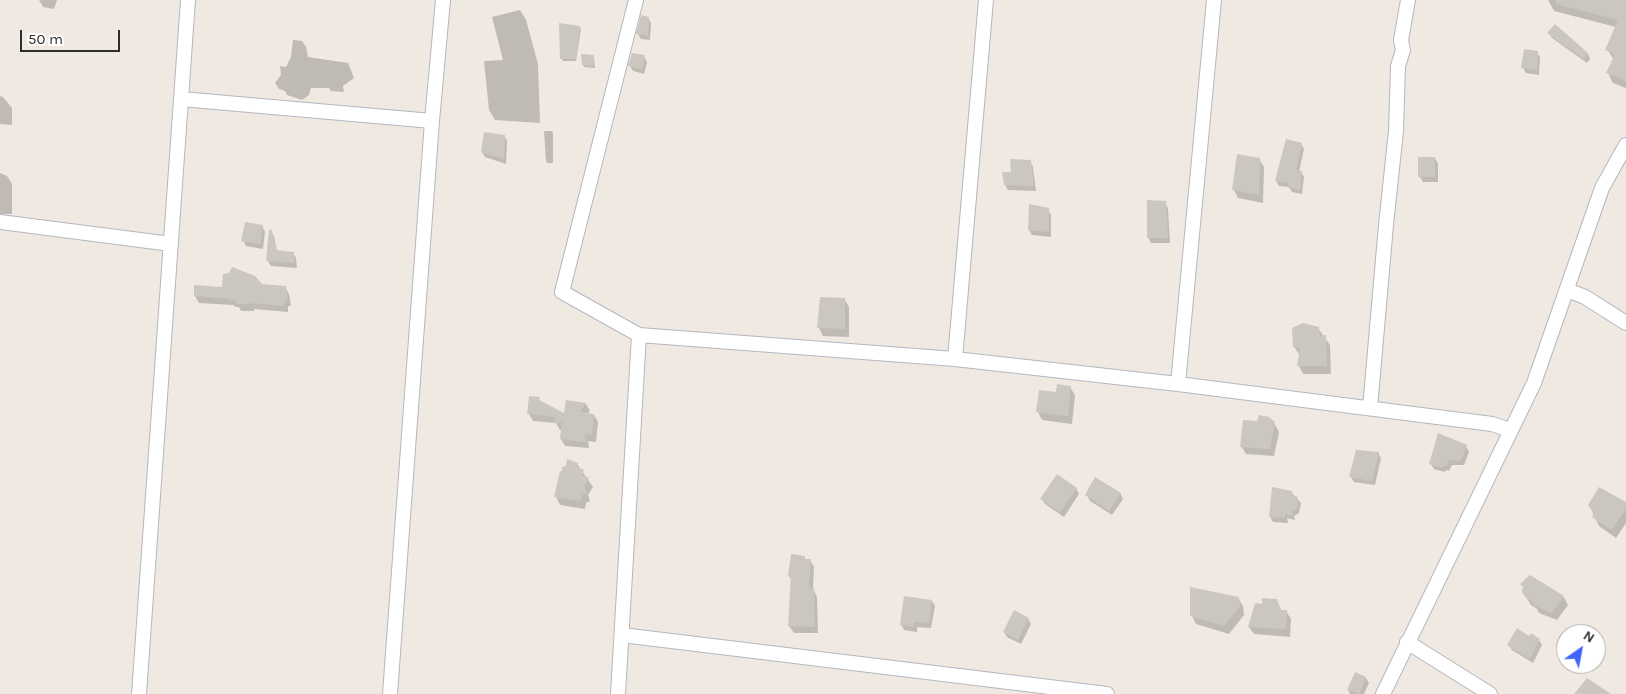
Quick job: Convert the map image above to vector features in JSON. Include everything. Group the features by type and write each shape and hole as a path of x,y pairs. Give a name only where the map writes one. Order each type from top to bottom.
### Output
{"street":[{"path":"139,694 188,0"},
{"path":"390,694 442,0"},
{"path":"636,0 562,292 639,335 955,359 1370,408 1492,424 1510,430"},
{"path":"955,359 986,0"},
{"path":"1178,384 1214,0"},
{"path":"1370,408 1396,131 1398,66 1404,50 1401,40 1408,0"},
{"path":"182,99 432,121"},
{"path":"1383,694 1534,383 1602,188 1626,146"},
{"path":"0,222 171,244"},
{"path":"1568,290 1585,297 1626,324"},
{"path":"618,694 639,335"},
{"path":"622,634 1107,694"},
{"path":"1408,642 1490,694"}],"building":[{"path":"1556,0 1626,0 1626,81 1606,73 1615,54 1605,50 1618,20 1556,4"},
{"path":"641,15 649,17 648,36 636,34"},
{"path":"559,23 580,26 576,59 560,59"},
{"path":"1555,24 1588,53 1584,59 1547,33"},
{"path":"1524,49 1538,51 1537,70 1521,68"},
{"path":"632,53 645,55 642,69 628,66"},
{"path":"581,54 594,55 594,66 582,65"},
{"path":"484,132 505,135 504,159 481,152"},
{"path":"1286,139 1302,143 1296,170 1302,171 1300,190 1288,188 1288,183 1275,181"},
{"path":"1237,154 1260,158 1259,195 1232,190"},
{"path":"1418,157 1435,157 1435,177 1418,177"},
{"path":"1010,159 1031,160 1034,186 1004,185 1002,172 1011,172"},
{"path":"1147,200 1166,201 1168,238 1147,238"},
{"path":"1029,204 1049,208 1049,232 1028,230"},
{"path":"245,222 263,225 260,244 241,241"},
{"path":"269,230 272,230 276,250 294,252 295,263 266,261"},
{"path":"232,267 255,276 262,284 286,286 288,300 285,299 284,306 251,303 236,304 236,300 230,301 230,299 194,296 194,285 222,287 223,274 229,273"},
{"path":"820,297 845,298 845,329 817,328"},
{"path":"1303,323 1319,327 1320,336 1326,335 1327,366 1297,366 1300,348 1293,347 1292,328"},
{"path":"1057,384 1071,386 1068,416 1036,412 1039,390 1056,392"},
{"path":"529,396 540,397 539,400 564,413 566,400 586,403 580,412 594,414 592,435 584,434 586,442 560,439 562,422 555,423 555,417 527,414"},
{"path":"1259,415 1269,417 1275,422 1270,449 1240,447 1243,420 1257,421"},
{"path":"1438,433 1467,445 1461,461 1449,460 1446,466 1442,468 1429,464"},
{"path":"1356,450 1379,452 1372,481 1349,477"},
{"path":"567,459 578,463 577,467 584,470 582,475 589,478 584,487 587,492 582,495 581,501 554,497 560,471 562,471 562,467 566,466"},
{"path":"1057,474 1077,488 1060,512 1040,499"},
{"path":"1095,477 1121,493 1109,511 1085,495"},
{"path":"1272,487 1292,491 1292,495 1298,497 1297,508 1292,511 1293,516 1285,514 1285,518 1269,517"},
{"path":"1599,487 1626,502 1626,509 1611,530 1592,517 1594,513 1588,505"},
{"path":"791,554 811,559 809,588 814,588 815,627 788,626 791,576 788,576"},
{"path":"1530,575 1564,596 1552,613 1533,605 1535,603 1525,597 1522,592 1523,587 1520,584"},
{"path":"1190,587 1239,597 1240,606 1224,626 1190,616"},
{"path":"904,596 932,600 929,623 914,622 914,627 900,625"},
{"path":"1262,598 1277,599 1281,610 1287,610 1286,629 1248,627 1255,603 1262,604"},
{"path":"1014,610 1029,618 1018,640 1003,632"},
{"path":"1517,628 1529,636 1531,633 1540,639 1530,659 1507,645"},
{"path":"1355,672 1366,677 1359,694 1347,690"},
{"path":"1587,678 1611,694 1574,694"}]}
